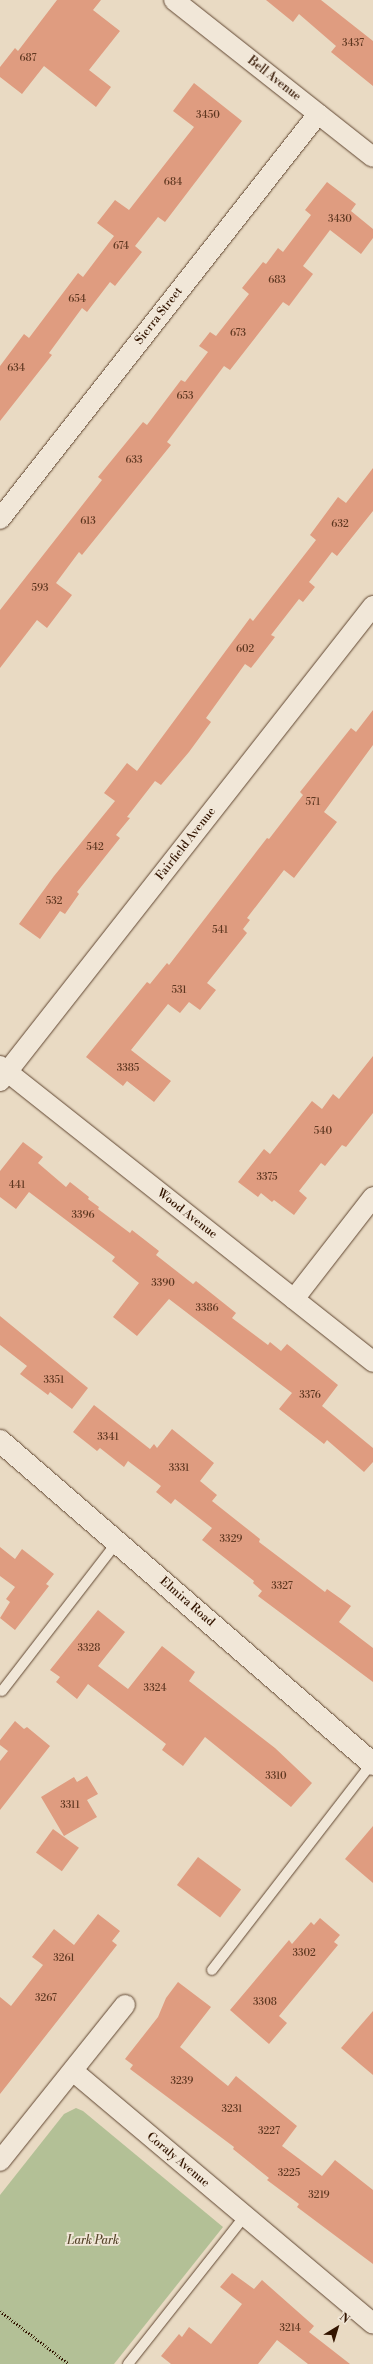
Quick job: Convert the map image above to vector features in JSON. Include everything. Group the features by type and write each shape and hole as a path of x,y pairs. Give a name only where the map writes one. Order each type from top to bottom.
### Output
{"street":[{"name":"Bell Avenue","path":"174,0 373,157"},
{"name":"Sierra Street","path":"0,518 318,114"},
{"name":"Fairfield Avenue","path":"2,1073 373,606"},
{"name":"Wood Avenue","path":"2,1073 373,1362"},
{"path":"294,1299 373,1197"},
{"name":"Elmira Road","path":"0,1441 372,1763"},
{"path":"0,2161 125,2005"},
{"name":"Coraly Avenue","path":"73,2071 373,2324"}],"lane":[{"path":"2,1691 117,1542"},
{"path":"212,1970 372,1763"},
{"path":"128,2364 245,2216"}],"path":[{"path":"0,2311 69,2364"}],"green space":[{"name":"Lark Park","path":"76,2108 83,2111 223,2227 114,2364 0,2364 0,2195 64,2114"}],"building":[{"path":"57,0 101,0 93,10 120,31 89,70 111,87 96,107 44,66 22,94 0,77 0,67 15,48 18,51"},
{"path":"266,0 321,0 373,41 373,86 331,52 336,46 299,14 293,22"},
{"path":"194,83 242,121 165,222 158,217 135,246 142,252 115,286 110,282 87,312 82,308 49,353 52,355 0,421 0,366 24,334 29,338 78,273 83,277 114,236 97,223 115,200 129,210 194,127 173,111"},
{"path":"327,182 356,204 351,211 373,229 373,238 361,254 330,230 303,266 313,274 289,306 283,302 230,370 224,366 167,442 171,445 82,555 79,552 56,583 72,595 47,628 37,620 0,668 0,610 102,480 98,477 143,422 147,425 181,380 185,382 208,352 199,346 210,332 216,336 249,294 242,288 263,262 266,264 278,248 283,252 311,215 305,210"},
{"path":"373,468 373,511 337,556 332,552 309,582 315,587 303,602 299,599 271,635 275,637 251,668 245,664 206,718 211,722 189,752 161,785 155,781 127,817 130,818 116,835 120,838 77,892 79,894 65,914 60,911 40,939 19,924 54,876 115,801 104,793 127,763 137,771 250,618 253,621 316,540 310,535 338,497 346,503"},
{"path":"373,710 373,745 324,812 337,822 294,878 284,870 247,918 250,920 243,929 247,933 207,983 216,990 200,1010 189,1002 180,1013 168,1004 131,1050 171,1081 154,1102 127,1081 123,1086 86,1057 147,982 150,984 167,963 169,965 267,838 269,839 303,795 300,792 351,728 356,732"},
{"path":"373,1056 373,1113 346,1147 342,1145 325,1166 321,1163 299,1191 307,1198 294,1215 274,1200 272,1202 261,1193 258,1197 238,1182 264,1149 270,1154 312,1101 322,1109 333,1094 339,1099"},
{"path":"23,1142 43,1157 38,1163 66,1187 70,1182 89,1197 88,1199 99,1207 98,1209 130,1233 132,1230 159,1251 156,1255 193,1284 196,1281 236,1313 232,1318 268,1345 270,1342 281,1351 287,1344 338,1385 322,1406 373,1448 373,1462 364,1472 327,1440 324,1444 279,1409 292,1393 169,1299 137,1336 113,1317 139,1283 112,1261 115,1257 29,1192 16,1209 0,1197 0,1171"},
{"path":"0,1316 88,1388 72,1409 50,1392 48,1395 20,1374 27,1366 0,1345"},
{"path":"94,1405 150,1449 154,1444 157,1448 172,1429 214,1463 200,1481 217,1495 212,1501 260,1539 259,1542 325,1592 327,1589 351,1606 339,1622 373,1648 373,1682 258,1596 262,1591 253,1583 254,1581 202,1540 212,1528 175,1499 171,1504 156,1492 161,1486 128,1461 124,1467 100,1448 97,1451 73,1432"},
{"path":"0,1547 15,1559 22,1549 54,1574 46,1584 49,1586 15,1630 0,1618 10,1602 6,1599 15,1587 0,1576"},
{"path":"98,1610 125,1632 98,1666 128,1689 162,1646 195,1672 189,1681 275,1748 312,1783 291,1807 205,1737 183,1766 162,1750 166,1744 88,1684 77,1699 56,1682 60,1677 50,1670"},
{"path":"15,1721 24,1729 27,1727 50,1746 0,1810 0,1761 8,1751 0,1745 0,1740"},
{"path":"87,1776 98,1794 87,1800 97,1817 64,1836 41,1797 74,1777 77,1782"},
{"path":"373,1826 373,1883 345,1859"},
{"path":"53,1829 79,1848 62,1871 36,1852"},
{"path":"198,1857 241,1889 220,1917 177,1885"},
{"path":"98,1914 120,1931 112,1941 117,1945 0,2094 0,1997 11,2006 43,1965 32,1957 54,1929 74,1945"},
{"path":"320,1918 340,1935 334,1942 338,1945 279,2016 287,2023 269,2044 230,2010 289,1940 292,1944 311,1922 314,1925"},
{"path":"178,1982 211,2007 180,2047 228,2086 236,2076 297,2126 282,2146 322,2176 335,2160 373,2190 373,2264 297,2207 299,2204 267,2180 269,2178 233,2149 234,2147 130,2069 133,2065 125,2059 158,2017 166,1998"},
{"path":"373,2011 373,2075 341,2048"},
{"path":"232,2273 254,2289 262,2280 314,2326 309,2332 350,2364 308,2364 277,2340 258,2364 171,2364 161,2356 179,2334 182,2337 189,2327 211,2344 242,2304 220,2287"}]}
